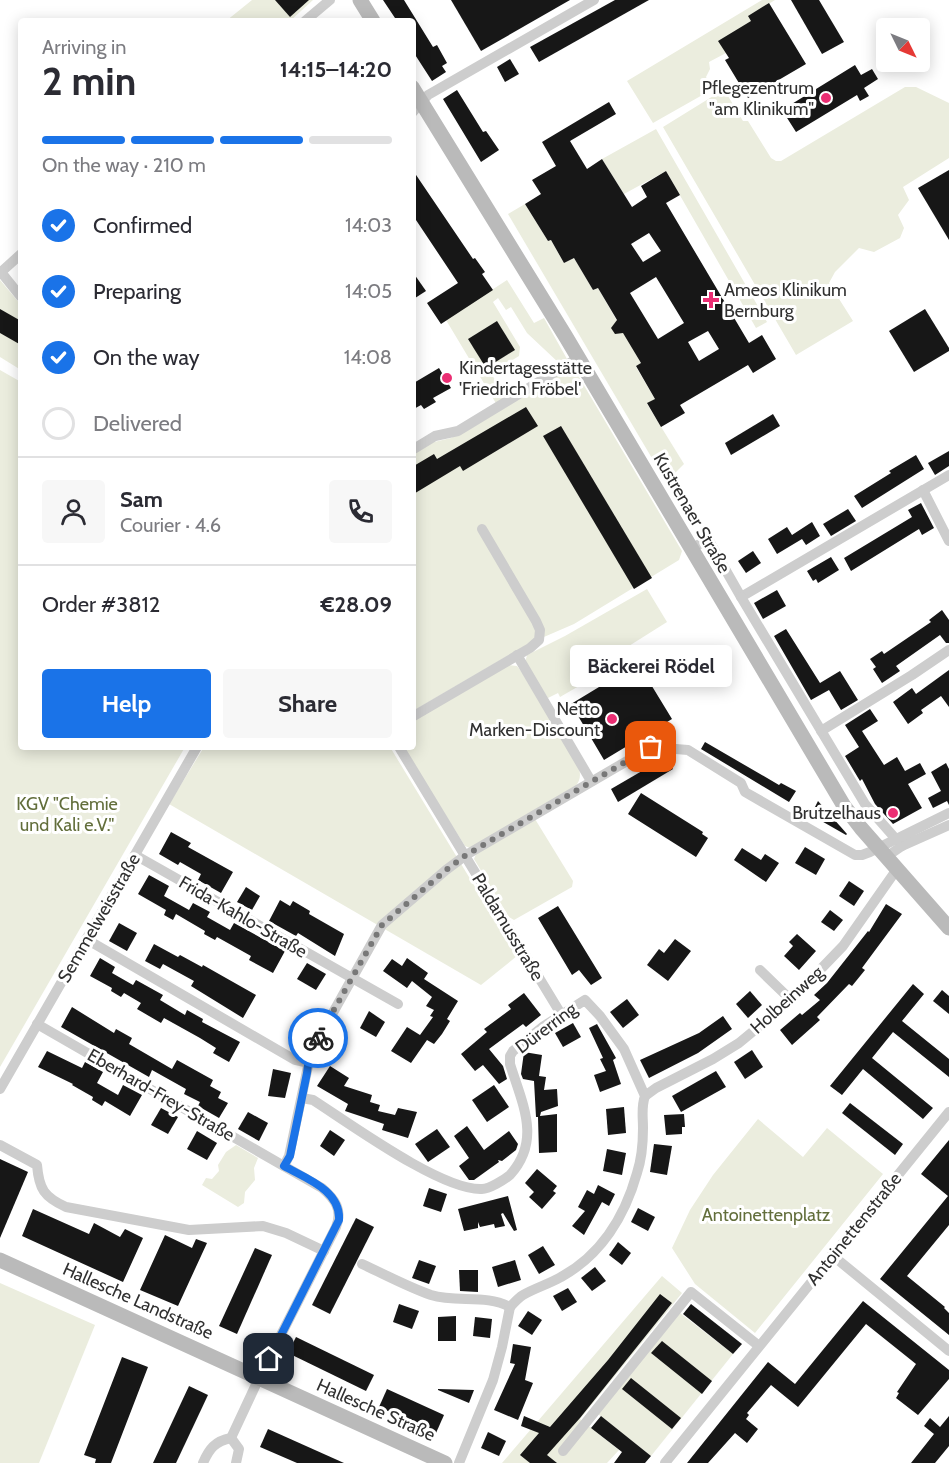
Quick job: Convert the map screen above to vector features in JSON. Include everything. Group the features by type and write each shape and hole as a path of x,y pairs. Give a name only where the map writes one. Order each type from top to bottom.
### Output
{"street":[{"path":"309,18 330,0"},
{"path":"360,0 371,18"},
{"path":"417,108 428,95 594,0"},
{"name":"Kustrenaer Straße","path":"417,108 578,358 844,806 882,853 949,928"},
{"path":"18,257 1,272 18,293"},
{"path":"416,448 435,436 458,431 578,358"},
{"path":"741,597 949,475"},
{"path":"923,490 949,541"},
{"path":"416,715 539,640 540,630 536,621 482,530"},
{"path":"691,549 708,539 865,804 899,843"},
{"path":"821,731 949,650"},
{"path":"517,655 591,781"},
{"path":"284,1166 290,1156 310,1052 382,925 466,855 651,747 688,750 741,783 745,792 855,855 882,853 931,828 949,813"},
{"name":"Semmelweisstraße","path":"0,1089 195,750"},
{"name":"Paldamusstraße","path":"401,750 561,1014"},
{"path":"931,828 949,825"},
{"name":"Frida-Kahlo-Straße","path":"135,855 398,1004"},
{"name":"Holbeinweg","path":"645,1096 738,1043 791,1000 843,946 897,869"},
{"path":"86,939 295,1060 308,1063"},
{"path":"760,970 791,1000"},
{"name":"Dürerring","path":"302,1098 313,1100 420,1168 455,1185 483,1190 507,1178 521,1162 528,1142 528,1122 510,1064 510,1056 513,1051 561,1014 585,1000 624,1049 645,1096 642,1103 643,1143 639,1166 628,1202 611,1232 582,1263 564,1276 523,1295 510,1307"},
{"name":"Eberhard-Frey-Straße","path":"37,1024 322,1188 337,1205 339,1220 231,1438"},
{"name":"Antoinettenstraße","path":"665,1463 949,1112"},
{"path":"0,1145 37,1165 38,1181 43,1192 54,1202 66,1207 189,1230 263,1226 286,1233 324,1251"},
{"path":"832,1255 949,1352"},
{"name":"Hallesche Landstraße","path":"0,1260 259,1378"},
{"path":"362,1264 431,1294 450,1298 493,1300 510,1307 496,1371 459,1463"},
{"path":"563,1450 691,1292 759,1346"},
{"name":"Hallesche Straße","path":"259,1378 445,1463"},
{"path":"203,1463 209,1450 220,1440 231,1438 239,1449 236,1463"}],"green space":[{"path":"252,0 313,0 293,18 230,18"},
{"path":"762,0 775,0 749,16 762,38 719,41 726,53 709,62 710,69 706,77 713,89 653,123 627,81"},
{"path":"905,87 916,87 949,103 949,158 903,187 909,200 898,215 904,228 900,238 874,252 859,248 835,272 829,283 853,321 796,355 663,127 718,93 724,93 743,121 748,121 771,158 781,161"},
{"path":"656,129 767,322 756,328 666,171 624,194 602,159"},
{"path":"525,204 548,241 551,240 564,263 574,258 593,290 598,288 641,363 636,367 655,399 647,404 684,464 666,482 508,214"},
{"path":"0,280 18,301 18,368 0,357"},
{"path":"507,280 534,323 544,318 567,359 560,364 527,333 511,307 506,310 498,298 493,302 520,347 519,356 491,373 506,399 497,405 446,320"},
{"path":"570,369 576,372 682,551 679,560 574,624 530,643 416,709 416,451 430,443 451,438 562,371"},
{"name":"KGV \"Chemie und Kali e.V.\"","path":"0,370 18,380 18,750 183,750 0,1067"},
{"path":"647,589 667,622 613,656 617,664 560,697 558,693 548,698 525,663 527,655"},
{"path":"507,665 517,666 579,768 580,778 575,787 470,848 465,846 405,750 416,750 416,718"},
{"path":"202,750 392,750 517,956 481,985 169,804"},
{"path":"535,819 573,881 572,887 514,920 509,917 474,859 476,854"},
{"name":"Antoinettenplatz","path":"758,1119 803,1157 827,1128 883,1174 755,1333 695,1284 672,1248 690,1210 713,1175"},
{"path":"236,1145 258,1158 254,1168 255,1180 245,1192 244,1203 238,1207 202,1185 206,1178 212,1179 219,1171 218,1165 226,1152"},
{"path":"662,1276 682,1293 580,1419 619,1450 607,1463 502,1463"},
{"path":"0,1283 95,1325 39,1463 0,1463"},
{"path":"680,1313 733,1354 651,1456 598,1414"}],"building":[{"path":"275,0 309,0 290,17"},
{"path":"383,0 404,0 415,18 395,18"},
{"path":"451,0 570,0 481,51"},
{"path":"615,0 649,0 539,62 530,47"},
{"path":"791,0 819,0 844,42 822,54"},
{"path":"769,3 806,64 748,98 725,60 729,58 718,41 751,21 748,16"},
{"path":"416,19 433,47 437,45 447,63 442,66 446,72 432,81 416,56"},
{"path":"510,59 519,74 505,82 497,67"},
{"name":"Pflegezentrum \"am Klinikum\"","path":"855,65 861,75 872,69 878,79 864,88 869,96 860,101 857,95 796,132 782,110"},
{"path":"457,90 483,132 486,131 499,150 481,162 443,99"},
{"name":"Ameos Klinikum Bernburg","path":"609,102 616,114 570,141 587,169 602,159 632,207 647,197 641,186 666,171 680,195 666,203 749,343 762,335 776,359 753,373 748,365 680,405 685,413 661,427 647,403 655,399 636,366 641,363 623,333 615,334 611,328 617,320 598,288 593,290 574,258 564,263 551,240 548,241 525,204 541,194 532,180 556,166 542,142","holes":["649,233 661,251 643,262 631,244","656,277 684,323 658,339 630,293","708,331 719,349 699,361 688,342"]},
{"path":"949,170 949,240 918,188"},
{"path":"416,175 473,259 475,258 485,272 482,274 493,290 441,324 427,303 458,283 416,220"},
{"path":"416,277 426,291 416,297"},
{"path":"0,309 18,319 18,343 0,333"},
{"path":"925,309 949,351 914,372 889,331"},
{"path":"497,321 515,350 486,368 468,339"},
{"path":"439,368 451,388 433,398 436,402 424,409 421,405 416,408 416,382"},
{"path":"526,407 538,426 463,471 460,466 416,493 416,465 434,454 437,459"},
{"path":"773,414 780,426 731,455 725,443"},
{"path":"561,426 652,578 634,589 543,436"},
{"path":"949,451 949,466 935,475 928,463"},
{"path":"916,455 924,469 862,508 854,496"},
{"path":"921,503 934,528 922,535 919,529 851,571 844,558 912,517 908,510"},
{"path":"848,509 856,521 831,536 823,524"},
{"path":"812,522 820,536 806,545 802,539 777,554 768,539 787,527 792,535"},
{"path":"753,551 761,563 746,573 738,561"},
{"path":"831,557 839,570 818,583 816,579 813,581 807,571"},
{"path":"777,590 786,606 763,619 754,603"},
{"path":"942,610 949,620 949,643 946,643 940,635 896,666 900,671 882,683 870,659 882,651 884,654 931,622 929,620"},
{"path":"786,629 820,683 840,671 858,700 841,710 829,690 811,700 774,636"},
{"path":"627,670 636,684 647,678 672,719 604,760 571,704"},
{"path":"949,670 949,707 941,696 921,710 923,713 908,724 893,702 912,688 916,694"},
{"path":"870,709 878,721 862,731 884,765 897,757 905,771 920,763 926,774 908,784 922,808 893,824 875,804 862,779 860,781 845,756 859,747 845,725"},
{"path":"705,742 779,785 781,783 796,791 789,802 701,749"},
{"path":"666,757 673,769 618,802 611,789"},
{"path":"946,763 949,769 949,805 947,801 933,808 928,798 941,791 931,772"},
{"path":"641,793 703,832 702,834 708,838 696,857 628,814"},
{"path":"818,801 847,834 846,835 811,815"},
{"path":"171,832 191,843 188,847 233,872 221,893 198,880 201,874 180,862 178,865 159,854"},
{"path":"805,847 825,859 816,875 795,863"},
{"path":"742,848 761,860 765,854 779,863 766,882 734,860"},
{"path":"149,875 169,886 164,896 189,910 193,903 210,912 207,917 230,930 234,923 285,951 273,973 249,960 251,956 217,937 215,940 204,934 205,931 176,914 173,920 164,915 166,910 138,894"},
{"path":"849,881 864,891 854,906 839,896"},
{"path":"246,887 260,896 252,910 237,902"},
{"path":"280,900 290,906 293,901 310,911 309,914 344,934 335,956 298,933 296,936 269,921"},
{"path":"886,904 902,914 862,968 865,970 852,986 849,984 817,1017 820,1020 792,1045 780,1030 820,1000 814,995 827,983 869,932"},
{"path":"558,906 602,978 591,985 579,970 572,975 538,918"},
{"path":"830,910 843,920 834,931 821,922"},
{"path":"119,923 137,933 127,951 109,941"},
{"path":"797,934 816,951 799,970 784,956 793,946 789,942"},
{"path":"675,939 691,951 668,981 647,965 659,949 664,953"},
{"path":"154,944 178,957 180,955 202,967 203,965 256,995 243,1018 191,986 194,981 163,964 160,969 145,961"},
{"path":"100,958 115,967 112,973 133,985 136,980 163,995 160,1000 185,1015 187,1010 203,1019 202,1022 240,1042 229,1062 213,1053 216,1048 200,1038 164,1018 161,1023 137,1009 141,1003 124,993 121,997 111,991 112,988 90,976"},
{"path":"407,958 428,973 424,979 458,1001 447,1019 450,1021 442,1034 434,1044 427,1040 411,1063 391,1051 407,1027 420,1035 433,1017 430,1016 434,1010 426,1006 432,997 412,981 407,988 383,971 392,959 402,966"},
{"path":"307,963 326,974 316,990 297,979"},
{"path":"913,984 924,994 902,1021 949,1059 949,1077 893,1032 872,1058 933,1108 923,1119 863,1069 842,1095 830,1086"},
{"path":"942,990 949,996 949,1014 933,1001"},
{"path":"750,991 762,1005 748,1018 736,1004"},
{"path":"524,993 541,1015 526,1027 523,1024 489,1049 503,1066 507,1079 499,1084 483,1065 475,1071 461,1054 487,1032 484,1029 511,1009 508,1005"},
{"path":"627,999 639,1015 623,1028 610,1012"},
{"path":"72,1007 114,1033 116,1029 132,1038 129,1044 172,1069 177,1060 213,1080 210,1086 221,1092 218,1098 228,1103 219,1118 198,1106 200,1102 184,1094 186,1089 152,1070 149,1077 61,1027"},
{"path":"369,1011 385,1022 376,1037 360,1028"},
{"path":"723,1016 732,1029 698,1053 649,1078 640,1060 699,1033"},
{"path":"573,1023 581,1037 563,1047 555,1033"},
{"path":"597,1024 616,1058 613,1060 621,1084 600,1092 594,1075 606,1071 600,1059 603,1058 589,1028"},
{"path":"752,1050 763,1067 745,1079 734,1062"},
{"path":"47,1051 82,1068 85,1062 103,1072 97,1083 118,1095 123,1085 142,1095 130,1116 105,1101 102,1106 73,1084 38,1067"},
{"path":"524,1052 542,1055 539,1076 546,1077 544,1090 557,1089 558,1106 541,1112 540,1116 557,1114 557,1152 539,1153 534,1081 523,1079 521,1074"},
{"path":"330,1066 349,1078 344,1086 372,1095 370,1102 380,1105 378,1111 395,1115 398,1108 417,1112 408,1138 382,1130 384,1124 345,1111 348,1104 317,1086"},
{"path":"273,1069 291,1073 285,1098 268,1096"},
{"path":"716,1071 726,1087 681,1112 672,1096"},
{"path":"494,1085 509,1107 487,1122 472,1100"},
{"path":"850,1103 903,1144 895,1155 842,1113"},
{"path":"624,1107 626,1133 608,1135 606,1109"},
{"path":"161,1108 178,1117 168,1134 151,1125"},
{"path":"248,1112 268,1123 259,1141 238,1129"},
{"path":"684,1114 685,1127 682,1127 682,1134 666,1135 664,1115"},
{"path":"467,1126 484,1150 509,1131 518,1144 516,1150 502,1161 498,1160 499,1162 474,1180 469,1180 459,1166 469,1158 454,1136"},
{"path":"437,1129 450,1147 428,1162 415,1144"},
{"path":"330,1130 345,1140 334,1156 320,1146"},
{"path":"197,1131 217,1143 207,1160 187,1149"},
{"path":"949,1140 949,1225 907,1276 945,1307 949,1313 949,1335 880,1279 948,1196 921,1174"},
{"path":"654,1144 672,1146 667,1175 650,1172"},
{"path":"607,1149 626,1153 622,1175 603,1171"},
{"path":"0,1159 28,1172 0,1238"},
{"path":"537,1169 557,1186 553,1191 556,1193 542,1209 529,1197 534,1192 525,1183"},
{"path":"598,1185 615,1194 609,1206 602,1202 584,1235 572,1226 585,1211 578,1207 587,1190 594,1194"},
{"path":"429,1188 447,1194 441,1212 423,1206"},
{"path":"508,1196 517,1230 514,1231 503,1213 501,1214 505,1226 495,1228 494,1224 480,1227 478,1222 478,1228 464,1231 458,1209"},
{"path":"638,1208 655,1217 648,1231 631,1222"},
{"path":"33,1209 89,1234 94,1223 120,1237 125,1229 143,1238 123,1282 22,1236"},
{"path":"356,1218 374,1227 330,1314 312,1305"},
{"path":"165,1235 192,1248 196,1239 207,1243 178,1306 140,1290"},
{"path":"618,1242 631,1253 622,1265 609,1255"},
{"path":"543,1246 555,1265 539,1274 528,1255"},
{"path":"255,1248 272,1255 237,1334 219,1326"},
{"path":"419,1260 436,1266 429,1284 412,1278"},
{"path":"515,1260 521,1280 498,1287 492,1267"},
{"path":"595,1267 606,1281 592,1291 581,1278"},
{"path":"459,1270 478,1270 478,1292 460,1291"},
{"path":"568,1288 577,1302 562,1311 553,1296"},
{"path":"660,1294 672,1303 580,1418 547,1455 557,1463 530,1463 520,1455 539,1433 521,1426 524,1416 550,1427 608,1360"},
{"path":"863,1301 949,1370 949,1379 918,1415 896,1398 899,1393 897,1392 916,1364 866,1324 798,1407 771,1385 747,1413 749,1415 746,1419 758,1429 747,1443 735,1433 708,1463 687,1463 768,1362 795,1384"},
{"path":"399,1304 419,1311 412,1329 393,1322"},
{"path":"691,1304 742,1344 733,1354 683,1314"},
{"path":"528,1311 542,1320 532,1335 518,1326"},
{"path":"456,1316 456,1341 438,1341 438,1317"},
{"path":"475,1317 492,1319 490,1338 473,1336"},
{"path":"296,1337 374,1375 366,1391 288,1353"},
{"path":"662,1341 712,1381 702,1394 651,1353"},
{"path":"513,1344 531,1347 525,1380 533,1383 518,1420 494,1410 515,1364 510,1363"},
{"path":"122,1357 148,1367 111,1463 95,1463 96,1459 84,1455"},
{"path":"631,1378 681,1418 672,1429 622,1389"},
{"path":"189,1386 208,1395 176,1463 153,1463"},
{"path":"387,1389 444,1415 436,1433 379,1407"},
{"path":"438,1389 474,1390 469,1403"},
{"path":"601,1416 651,1456 645,1463 614,1463 622,1452 591,1428"},
{"path":"949,1416 949,1446 935,1463 911,1463 934,1434 924,1426 930,1418 940,1427"},
{"path":"268,1429 344,1463 297,1463 260,1447"},
{"path":"488,1432 506,1441 499,1456 481,1448"}],"way so far":[{"path":"318,1038 382,925 466,855 651,747"}],"place":[{"name":"Pflegezentrum \"am Klinikum\"","path":"826,98"},
{"name":"Ameos Klinikum Bernburg","path":"711,300"},
{"name":"Kindertagesstätte 'Friedrich Fröbel'","path":"447,378"},
{"name":"Netto Marken-Discount","path":"612,719"},
{"name":"Bäckerei Rödel","path":"651,747"},
{"name":"Brutzelhaus","path":"893,813"}],"route":[{"path":"269,1359 339,1220 337,1205 329,1194 284,1166 290,1156 310,1052 318,1038"}]}
